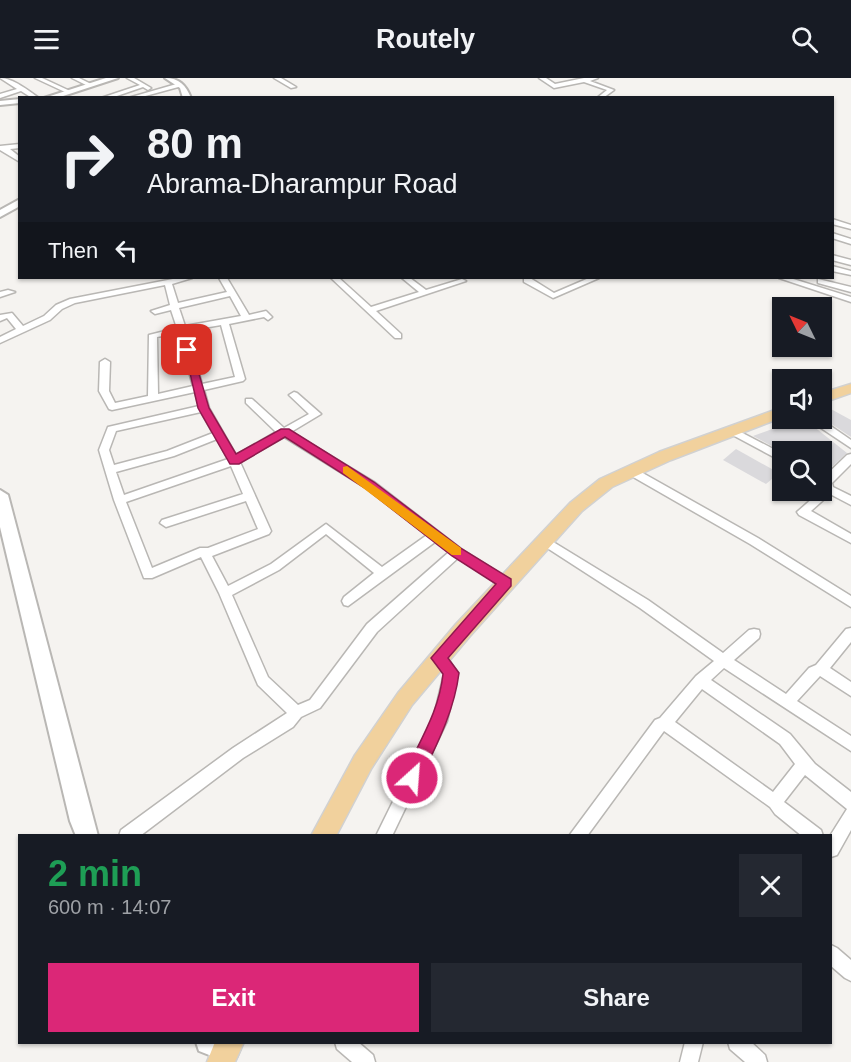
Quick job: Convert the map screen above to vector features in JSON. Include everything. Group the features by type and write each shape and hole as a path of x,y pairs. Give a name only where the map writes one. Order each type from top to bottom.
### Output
{"main road":[{"path":"832,395 851,388"},
{"path":"324,834 363,762 405,699 506,582 576,507 606,483 731,430 772,416"}],"street":[{"path":"2,78 34,96"},
{"path":"38,78 68,91"},
{"path":"75,78 88,84"},
{"path":"53,96 103,79 114,78"},
{"path":"130,78 155,91"},
{"path":"169,78 180,85 186,96"},
{"path":"277,78 293,87"},
{"path":"542,78 553,89 595,78"},
{"path":"583,80 611,90 602,96"},
{"path":"137,96 180,85"},
{"path":"110,96 144,86"},
{"path":"0,96 23,89"},
{"path":"0,103 18,101"},
{"path":"2,148 18,146"},
{"path":"2,148 18,159"},
{"path":"0,214 18,203"},
{"path":"834,221 851,227"},
{"path":"834,236 851,242"},
{"path":"834,258 851,263"},
{"path":"834,269 851,273"},
{"path":"0,340 47,318 59,308 73,301 184,279"},
{"path":"224,279 246,317"},
{"path":"337,279 398,336"},
{"path":"407,279 425,293"},
{"path":"444,279 452,284"},
{"path":"527,280 553,296 593,279"},
{"path":"786,279 851,300"},
{"path":"812,279 851,290"},
{"path":"370,310 462,281"},
{"path":"168,283 204,408 234,461 265,531 206,554"},
{"path":"0,295 11,292"},
{"path":"155,311 233,293"},
{"path":"153,399 153,336 246,317 266,314 268,317"},
{"path":"0,318 9,315 22,330"},
{"path":"105,362 104,391 112,407 240,379 224,322"},
{"path":"120,501 234,461 316,414 294,395"},
{"path":"249,401 275,427 370,485 457,552 506,582"},
{"path":"204,408 112,429 104,450 120,501 148,575 204,551 263,681 296,713"},
{"path":"827,429 851,445"},
{"path":"731,430 772,452"},
{"path":"111,470 170,454 220,434"},
{"path":"832,477 851,458"},
{"path":"632,471 851,602"},
{"path":"832,487 851,501"},
{"path":"0,495 81,821 86,834"},
{"path":"166,523 249,496"},
{"path":"812,501 803,512 851,539"},
{"path":"225,593 274,567 326,528 382,573"},
{"path":"348,601 382,573 435,536"},
{"path":"545,541 645,604 723,660 789,701 851,744"},
{"path":"130,834 238,753 288,722 296,713 315,704 372,628 457,552"},
{"path":"789,701 814,672 821,669 851,633"},
{"path":"578,834 660,724 665,723 701,680 754,634"},
{"path":"385,834 440,721 451,673 439,658"},
{"path":"821,669 851,690"},
{"path":"701,680 776,734 786,737 804,764 843,793 851,802"},
{"path":"665,723 775,802 780,809 812,834"},
{"path":"775,802 804,764"},
{"path":"832,846 851,815"},
{"path":"832,955 851,972"},
{"path":"346,1044 366,1062"},
{"path":"689,1062 694,1044"},
{"path":"739,1044 758,1062"}],"building":[{"path":"832,410 851,420 851,437 832,424"},
{"path":"772,429 817,429 832,441 772,441 772,446 753,436"},
{"path":"832,441 847,453 832,467"},
{"path":"736,449 772,469 772,479 766,484 723,460"}],"slow traffic":[{"path":"347,470 456,551"}],"route":[{"path":"187,350 204,408 234,461 285,432 370,485 457,552 506,582 439,658 451,673 449,688 440,721 412,778"}]}
